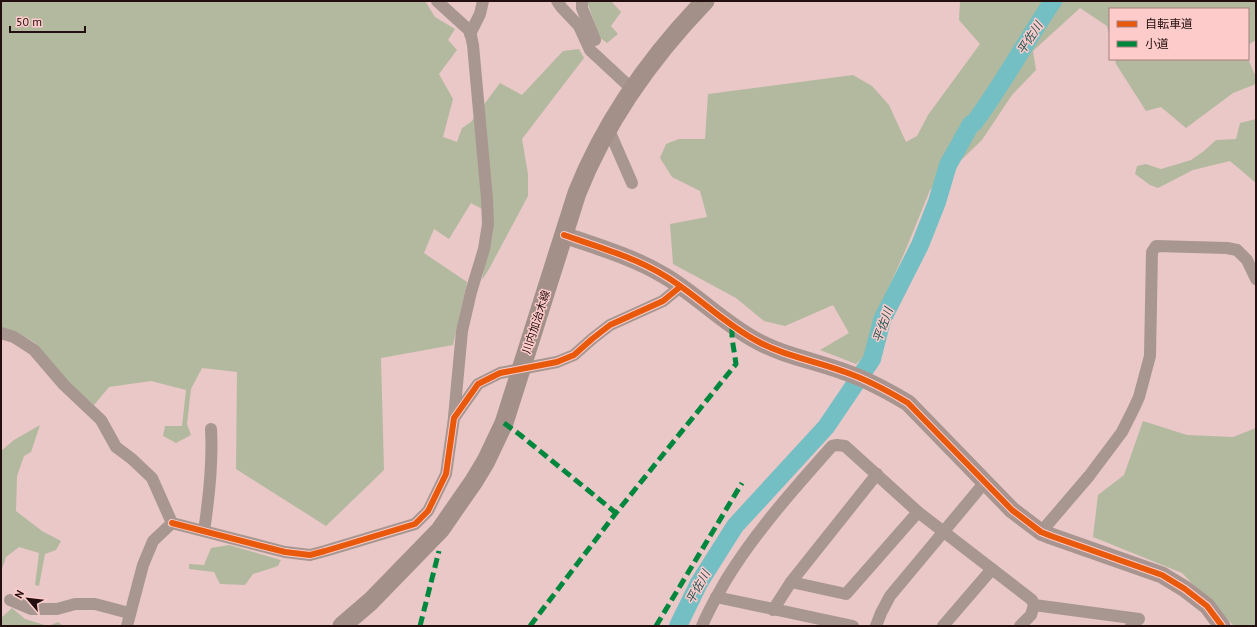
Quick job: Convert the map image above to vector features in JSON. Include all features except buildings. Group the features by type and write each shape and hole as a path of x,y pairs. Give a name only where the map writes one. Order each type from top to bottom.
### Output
{"main road":[{"name":"川内加治木線","path":"342,626 372,601 440,530 486,461 504,423 577,193 587,167 608,128 632,89 675,33 705,1"}],"street":[{"path":"172,523 285,552 310,555 415,524 428,511 446,474 454,418 462,331 471,292 484,249 488,224 473,44 470,31 437,1"},
{"path":"557,1 579,26 590,50 632,89"},
{"path":"582,1 582,8 591,32 608,68"},
{"path":"470,34 477,23 479,3"},
{"path":"608,128 632,183"},
{"path":"564,235 641,262 667,276 732,326 756,341 783,352 871,382 908,403 1012,510 1042,532 1061,541 1162,575 1186,589 1207,606 1222,626"},
{"path":"1042,532 1090,476 1122,432 1139,397 1150,356 1152,252 1156,246 1227,248 1237,250 1247,260 1256,279"},
{"path":"454,418 478,384 500,373 557,362 574,355 610,325 663,301 680,287"},
{"path":"1,333 14,337 34,350 64,385 102,420 116,447 132,459 152,478 172,523"},
{"path":"204,531 208,504 212,450 211,429"},
{"path":"702,626 716,597 759,530 832,446 837,444 845,446 918,512 1032,600 1034,605 1031,615 1020,626"},
{"path":"773,610 791,582 877,474"},
{"path":"876,626 890,596 986,482"},
{"path":"791,582 846,594 918,512"},
{"path":"127,626 129,613 143,565 152,541 172,523"},
{"path":"944,626 992,569"},
{"path":"716,597 853,626"},
{"path":"10,600 31,609 57,609 75,604 95,604 129,613"},
{"path":"1034,605 1139,619 1131,626"}],"green space":[{"path":"1,1 425,1 435,17 455,29 448,40 457,50 439,74 453,99 443,137 457,142 462,128 471,122 500,83 522,95 563,51 579,49 584,58 522,139 528,174 528,196 482,280 493,215 471,203 449,239 434,229 424,253 467,282 453,345 381,358 384,470 326,526 236,469 237,372 202,368 191,389 187,424 191,435 176,443 163,436 165,426 182,426 186,390 151,381 109,387 94,405 69,383 35,343 17,332 1,328"},
{"path":"587,1 611,1 621,12 611,26 618,34 607,43 599,37"},
{"path":"1256,1 1256,40 1249,44 1249,8 1109,8 1109,35 1107,26 1080,8 1033,51 1036,70 1012,95 982,140 930,190 906,249 872,325 866,354 856,364 820,350 849,333 833,305 785,326 764,321 736,298 673,264 670,224 707,217 700,191 672,177 660,158 666,144 679,139 705,139 708,94 853,75 872,86 889,105 906,142 917,136 928,115 980,44 959,20 960,2"},
{"path":"1115,60 1248,60 1256,77 1256,84 1233,93 1186,128 1161,107 1146,111 1116,64"},
{"path":"1256,119 1256,183 1230,161 1193,170 1158,188 1150,185 1135,174 1137,166 1146,164 1161,169 1191,160 1216,140 1236,139 1240,123"},
{"path":"1143,421 1187,435 1233,437 1256,428 1256,625 1234,626 1182,573 1093,537 1098,495 1124,475"},
{"path":"40,425 31,452 24,456 17,476 16,511 42,531 61,541 56,550 45,554 39,586 35,585 39,553 19,547 6,557 1,572 1,451 14,440"},
{"path":"229,545 281,560 278,566 253,574 245,585 220,584 214,572 189,569 189,564 204,565 211,548"},
{"path":"12,608 25,619 48,626 1,626 1,618"},
{"path":"58,622 63,626 48,626"}],"waterway":[{"name":"平佐川","path":"678,626 699,583 735,526 826,427 872,359 882,320 920,245 937,202 948,165 971,124 974,123 995,93 1053,1"}],"marked path":[{"path":"530,626 616,513 736,364 732,338 732,326"},
{"path":"504,423 616,513"},
{"path":"656,626 742,483"},
{"path":"420,626 439,551"}],"cycle path":[{"path":"564,235 616,253 653,269 677,284 733,326 767,346 778,351 853,375 893,394 908,403 1012,510 1041,532 1162,575 1185,589 1207,606 1222,626"},
{"path":"172,523 285,552 310,555 415,524 428,511 446,474 454,418 478,384 500,373 557,362 574,355 610,325 663,301 680,287"}]}
